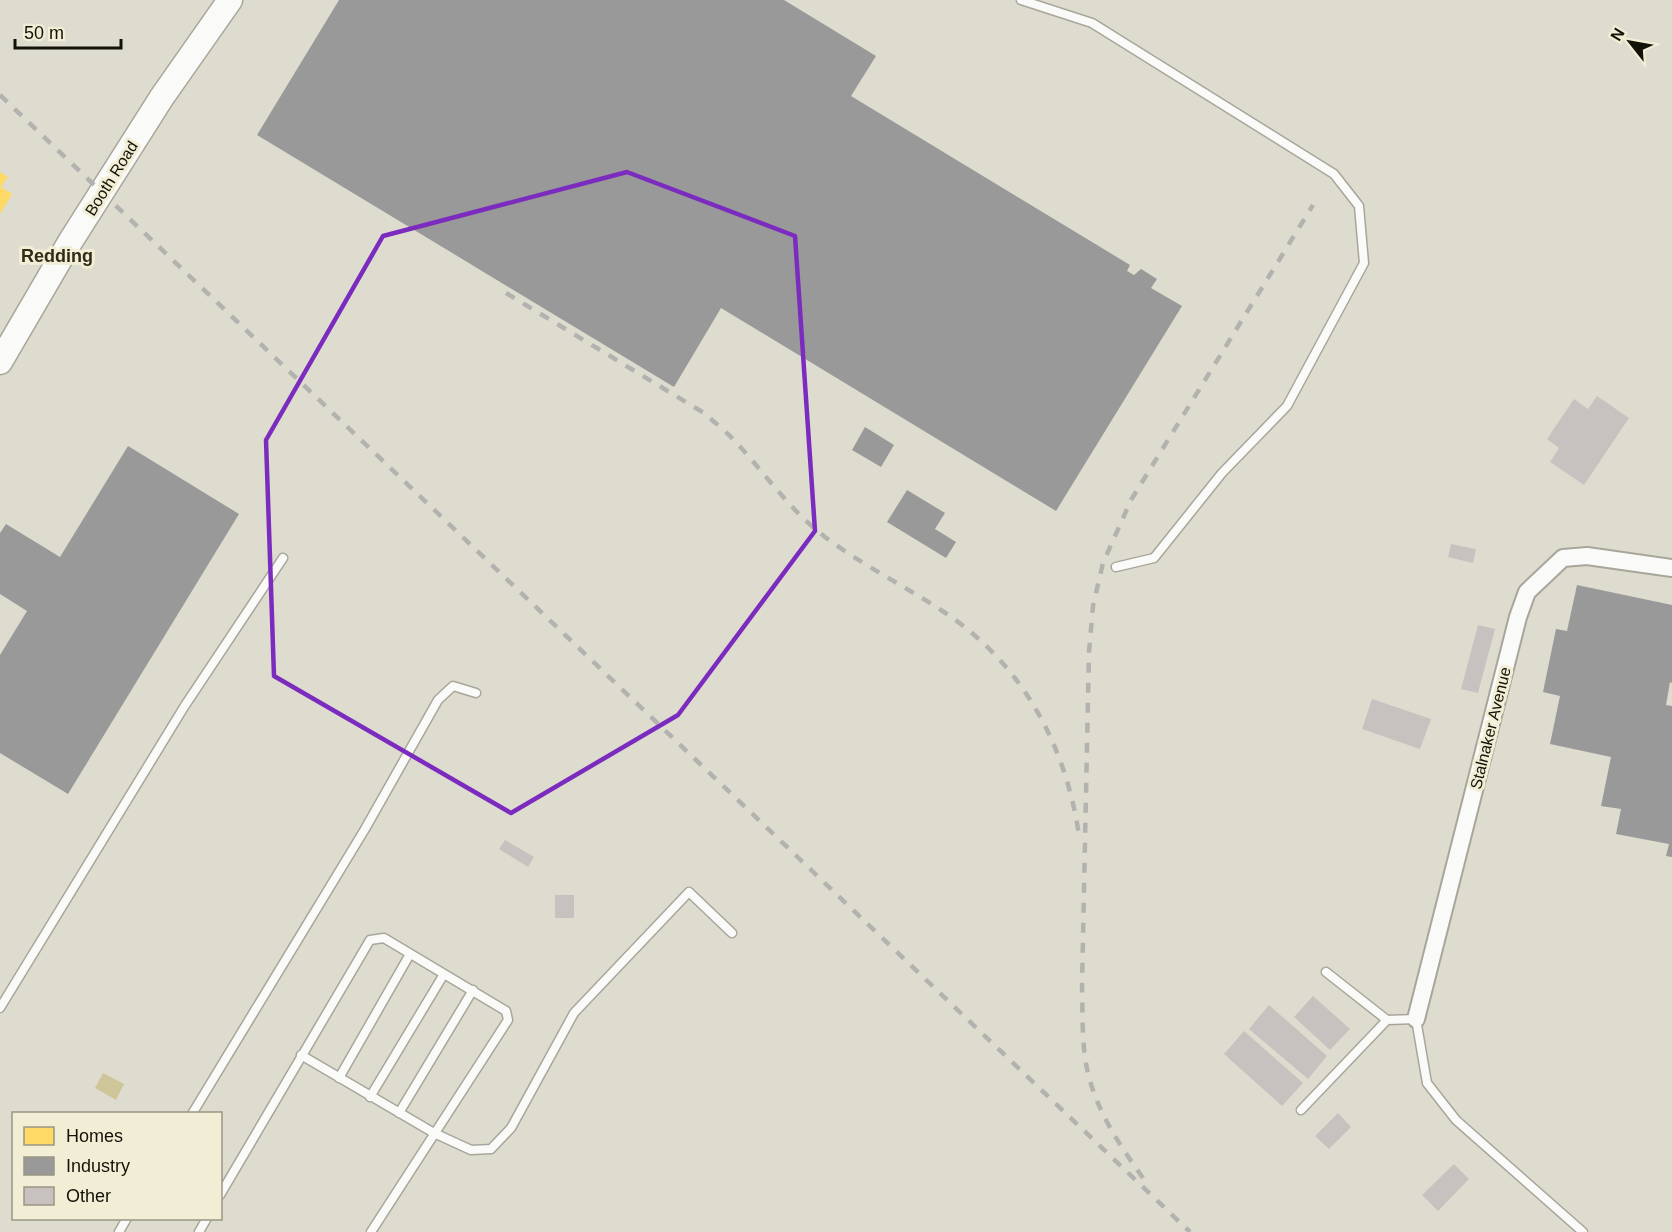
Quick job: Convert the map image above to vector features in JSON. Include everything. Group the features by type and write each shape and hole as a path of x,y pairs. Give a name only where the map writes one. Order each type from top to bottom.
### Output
{"street":[{"name":"Booth Road","path":"0,362 70,242 162,96 206,37 230,0"},
{"name":"Stalnaker Avenue","path":"1416,1019 1518,616 1527,592 1563,558 1587,556 1672,568"}],"lane":[{"path":"1021,0 1092,23 1334,174 1359,206 1364,263 1287,406 1222,473 1154,558 1116,567"},
{"path":"0,1008 184,707 283,558"},
{"path":"193,1112 365,829 438,700 453,686 476,693"},
{"path":"301,1056 434,1132 471,1150 491,1149 512,1128 574,1013 689,892 732,933"},
{"path":"222,1192 370,940 384,938 506,1011 508,1020 371,1232"},
{"path":"339,1078 410,954"},
{"path":"1326,972 1387,1020 1416,1019 1427,1083 1456,1120 1583,1232"},
{"path":"370,1097 444,974"},
{"path":"399,1113 473,990"},
{"path":"1301,1110 1387,1020"}],"highlighted area":[{"path":"627,172 795,236 815,531 678,715 511,813 274,676 266,440 383,236"}],"shaded area":[{"path":"103,1073 124,1084 116,1100 95,1088"}],"building: Homes":[{"path":"0,172 8,177 1,187 12,194 0,214"}],"building: Industry":[{"path":"339,0 784,0 876,56 851,96 1130,265 1127,271 1134,275 1141,269 1157,279 1151,288 1182,306 1056,511 721,308 674,387 257,135"},
{"path":"865,427 894,445 881,467 852,450"},
{"path":"128,446 239,514 68,794 0,753 0,655 27,611 0,594 0,533 6,524 60,557"},
{"path":"907,490 945,513 935,529 956,542 946,558 887,522"},
{"path":"1577,585 1672,605 1672,683 1670,682 1666,705 1672,706 1672,857 1666,856 1669,844 1616,834 1621,809 1601,806 1611,757 1550,744 1560,696 1543,692 1556,629 1567,631"}],"building: Other":[{"path":"1597,396 1629,418 1584,485 1550,462 1559,448 1547,439 1574,399 1588,409"},
{"path":"1451,544 1476,549 1473,563 1448,557"},
{"path":"1478,625 1495,629 1478,693 1461,689"},
{"path":"1372,699 1431,719 1420,749 1362,729"},
{"path":"505,840 534,857 528,867 499,849"},
{"path":"555,895 574,895 574,918 555,918"},
{"path":"1313,996 1350,1029 1330,1050 1294,1017"},
{"path":"1269,1005 1327,1056 1308,1079 1249,1029"},
{"path":"1244,1031 1303,1083 1282,1106 1224,1054"},
{"path":"1338,1113 1351,1127 1329,1149 1315,1136"},
{"path":"1454,1164 1469,1179 1438,1211 1422,1195"}],"railway":[{"path":"0,95 1190,1232"},
{"path":"1143,1178 1105,1117 1093,1091 1086,1066 1082,985 1089,652 1093,606 1103,563 1131,500 1313,205"},
{"path":"506,293 704,413 731,437 787,502 825,537 944,612 972,633 996,656 1036,708 1063,769 1079,835"}],"district":[{"name":"Redding","path":"57,256"}]}
